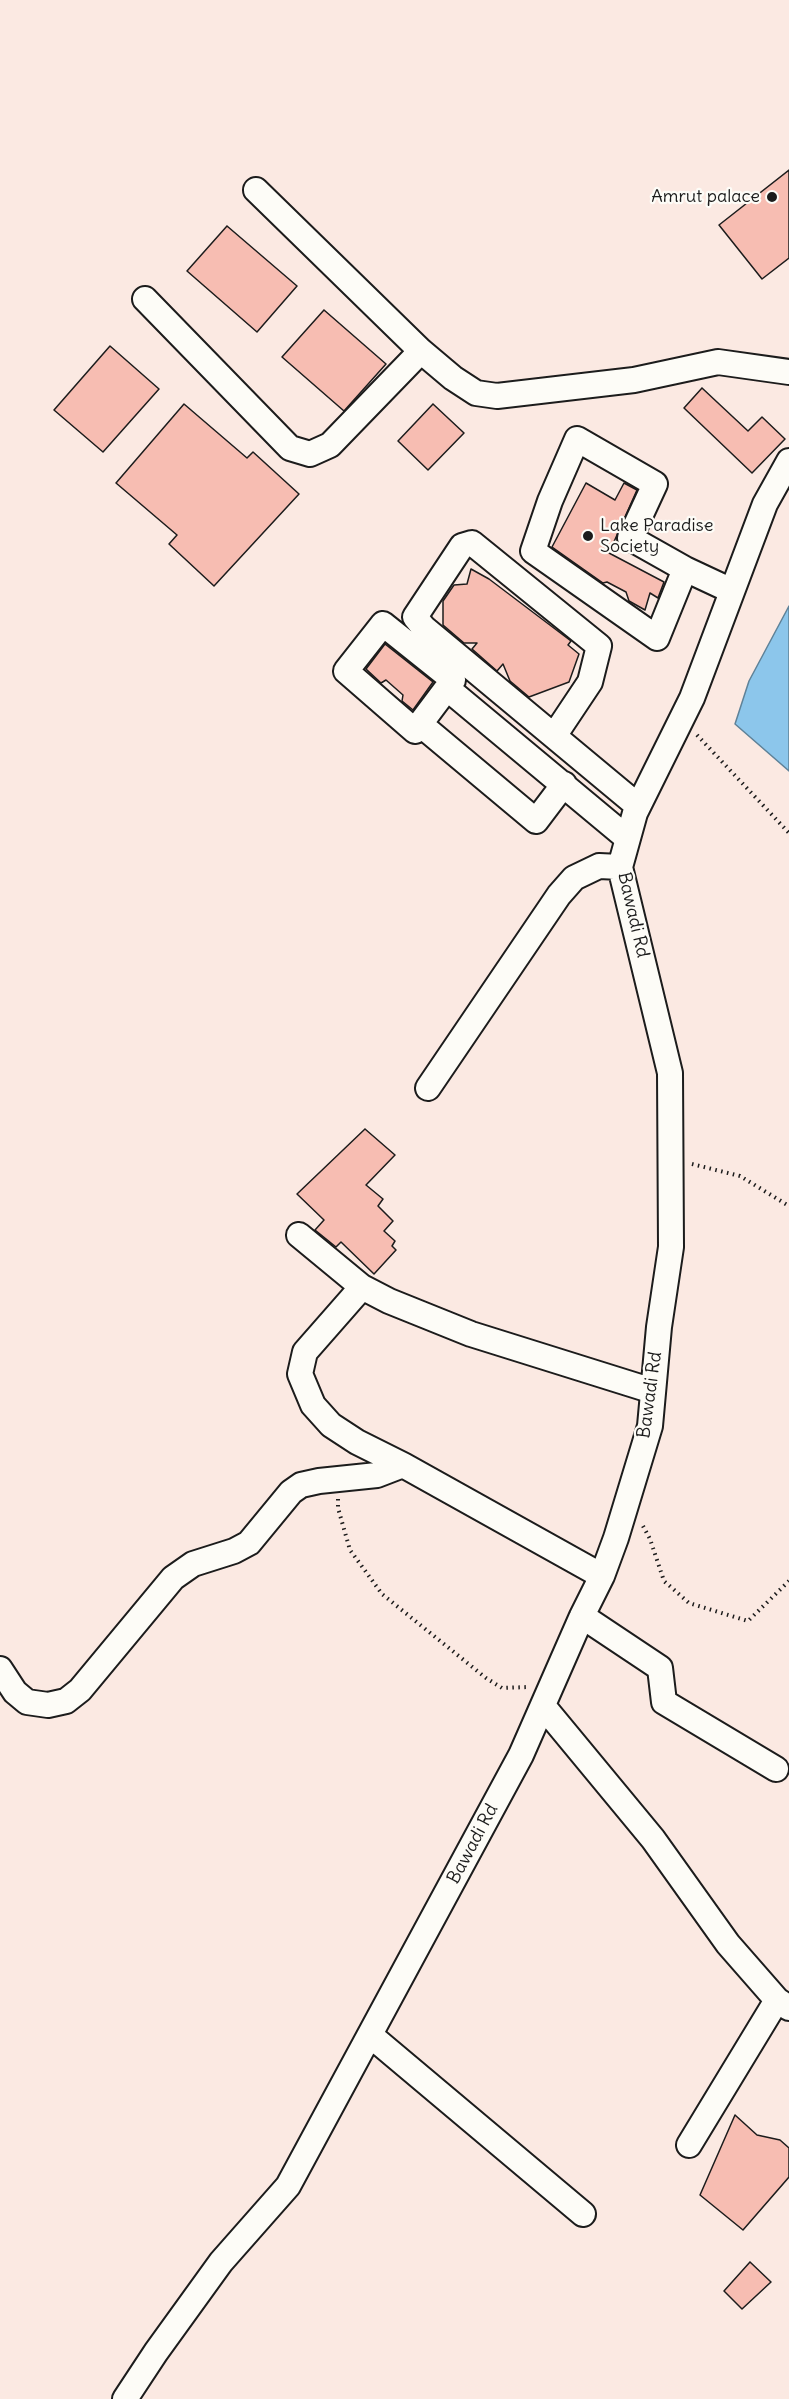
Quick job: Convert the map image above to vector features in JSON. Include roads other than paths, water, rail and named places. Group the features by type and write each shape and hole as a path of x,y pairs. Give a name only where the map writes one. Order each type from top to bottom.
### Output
{"street":[{"path":"256,190 421,351 453,378 476,393 497,396 634,380 718,362 789,372"},
{"path":"145,299 290,448 310,454 330,445 421,351"},
{"path":"685,569 657,638 532,550 577,439 655,484 630,538 685,569 732,591"},
{"name":"Bawadi Rd","path":"125,2399 221,2262 288,2186 521,1755 602,1576 650,1426 659,1327 671,1247 670,1073 620,867 638,806 692,698 765,504 789,460"},
{"path":"554,736 590,681 599,646 472,543 462,546 415,617 424,628 638,806"},
{"path":"383,624 453,680 420,724 415,731 346,671 383,624"},
{"path":"448,689 627,838"},
{"path":"420,724 536,821 564,784"},
{"path":"428,1088 559,895 574,878 599,866 620,867"},
{"path":"299,1235 362,1287 389,1301 471,1334 653,1391"},
{"path":"362,1287 305,1352 300,1374 313,1405 331,1425 357,1442 403,1465 602,1576"},
{"path":"0,1669 8,1693 27,1702 48,1705 66,1701 80,1690 173,1578 193,1564 234,1551 249,1543 291,1492 301,1485 377,1475 403,1465"},
{"path":"582,1616 660,1668 664,1702 776,1768"},
{"path":"547,1696 728,1944 783,2004 690,2145"},
{"path":"370,2034 583,2214"}],"water":[{"path":"789,606 789,771 735,724 749,681"}],"place":[{"name":"Amrut palace","path":"772,197"},
{"name":"Lake Paradise Society","path":"588,536"}]}
